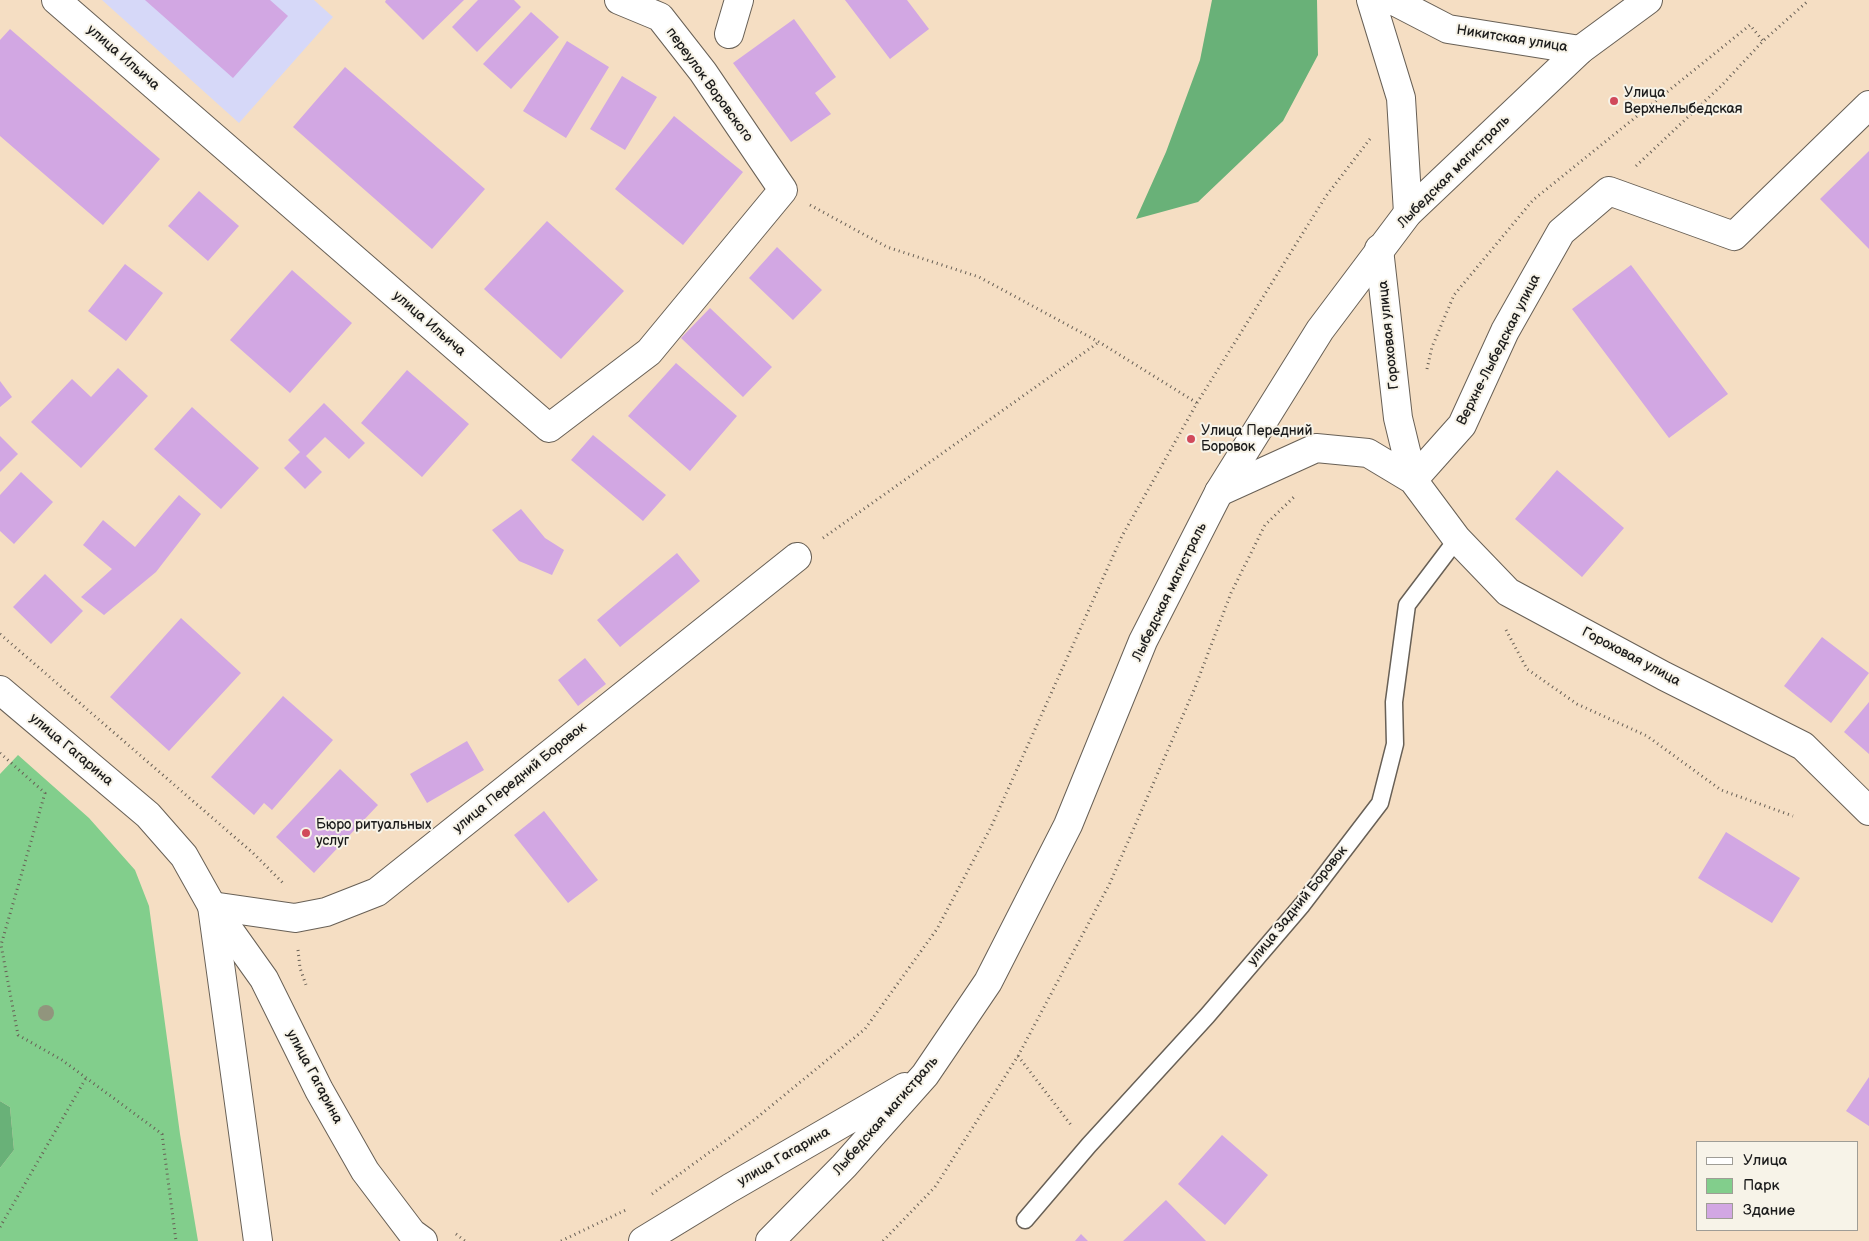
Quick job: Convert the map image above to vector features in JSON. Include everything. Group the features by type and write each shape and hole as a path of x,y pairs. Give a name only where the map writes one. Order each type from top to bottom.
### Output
{"street":[{"name":"улица Ильича","path":"56,0 550,428 649,352 783,190"},
{"name":"переулок Воровского","path":"619,0 660,17 703,72 783,190"},
{"path":"729,34 739,0"},
{"path":"1371,0 1402,98 1408,213"},
{"name":"Никитская улица","path":"1392,0 1448,29 1580,50"},
{"name":"Лыбедская магистраль","path":"770,1241 844,1166 925,1075 988,982 1068,825 1143,641 1219,492 1320,330 1379,249 1408,213 1580,50 1648,0"},
{"path":"1609,192 1734,236 1869,106"},
{"name":"Верхне-Лыбедская улица","path":"1413,480 1462,425 1505,331 1561,232 1609,192"},
{"name":"Гороховая улица","path":"1379,249 1398,418 1413,480"},
{"name":"Гороховая улица","path":"1219,492 1316,448 1368,453 1413,480 1457,539 1508,592 1664,676 1803,746 1869,810"},
{"name":"улица Передний Боровок","path":"212,906 295,918 326,912 377,892 797,557"},
{"name":"улица Гагарина","path":"0,690 148,815 184,856 212,906 264,979 319,1090 365,1170 412,1233 423,1241"},
{"name":"улица Гагарина","path":"212,906 258,1241"},
{"name":"улица Гагарина","path":"643,1241 730,1188 925,1075"}],"lane":[{"name":"улица Задний Боровок","path":"1025,1220 1089,1145 1207,1016 1296,912 1380,803 1396,744 1394,702 1406,604 1457,539"}],"path":[{"path":"1609,192 1722,86 1763,41 1809,0"},
{"path":"1750,25 1763,41"},
{"path":"647,1198 754,1120 866,1029 937,929 992,827 1122,536 1197,402 1326,196 1370,138"},
{"path":"783,190 887,247 978,277 1099,342 1197,402"},
{"path":"797,557 1099,342"},
{"path":"883,1241 935,1187 1018,1056 1110,884 1194,690 1232,593 1260,534 1265,525 1299,492"},
{"path":"1502,622 1527,669 1576,704 1647,736 1721,790 1793,816"},
{"path":"0,634 253,853 293,894 300,968 306,986"},
{"path":"0,753 45,793 1,946 18,1035 62,1060 162,1134 176,1241"},
{"path":"1018,1056 1058,1109 1089,1145"},
{"path":"0,1227 86,1078"},
{"path":"561,1241 630,1208"},
{"path":"450,1230 465,1241"}],"shaded area":[{"path":"102,0 314,0 333,17 239,123"}],"green space":[{"path":"1212,0 1317,0 1318,55 1283,121 1198,202 1136,219 1166,152 1200,60"},
{"path":"18,755 89,818 135,870 149,906 180,1134 198,1241 0,1241 0,1168 14,1150 10,1107 0,1101 0,774"},
{"path":"0,1101 10,1107 14,1150 0,1168"}],"building":[{"path":"145,0 270,0 288,16 233,78"},
{"path":"386,0 464,0 423,40 385,2"},
{"path":"478,0 514,0 521,7 477,52 452,27"},
{"path":"845,0 907,0 929,29 890,59"},
{"path":"531,12 559,37 511,89 483,64"},
{"path":"794,19 836,77 815,93 831,114 791,142 733,63"},
{"path":"10,29 160,159 103,225 0,136 0,40"},
{"path":"567,41 609,67 566,138 523,111"},
{"path":"345,67 485,189 432,249 293,127"},
{"path":"622,76 657,97 625,150 590,129"},
{"path":"674,116 743,172 683,245 615,189"},
{"path":"1869,151 1869,249 1820,199"},
{"path":"199,191 239,226 208,261 168,226"},
{"path":"547,221 624,291 561,359 484,289"},
{"path":"777,247 822,290 793,320 749,278"},
{"path":"125,264 163,293 126,341 88,311"},
{"path":"1631,265 1728,394 1669,438 1572,309"},
{"path":"292,270 352,323 290,393 230,340"},
{"path":"710,308 772,367 743,397 681,338"},
{"path":"676,363 737,416 690,471 628,416"},
{"path":"118,368 148,396 81,468 31,422 72,379 91,397"},
{"path":"407,370 469,424 422,477 361,423"},
{"path":"0,381 12,397 0,407"},
{"path":"324,403 365,443 349,459 325,437 306,456 322,472 305,489 284,468 300,452 288,440"},
{"path":"192,407 259,468 221,509 154,449"},
{"path":"593,435 666,495 643,521 571,460"},
{"path":"0,436 18,454 0,472"},
{"path":"1557,470 1624,528 1582,577 1515,519"},
{"path":"21,472 53,502 14,544 0,531 0,495"},
{"path":"179,495 201,514 156,572 104,615 81,597 112,569 83,545 103,520 135,547"},
{"path":"521,509 545,538 564,550 552,575 519,561 492,530"},
{"path":"677,553 700,581 620,647 597,620"},
{"path":"45,574 83,611 51,644 13,607"},
{"path":"181,618 241,673 169,751 110,697"},
{"path":"1822,637 1869,673 1831,723 1784,686"},
{"path":"585,658 606,684 578,706 558,680"},
{"path":"283,696 333,740 272,810 264,803 254,815 211,777"},
{"path":"1869,702 1869,754 1844,732"},
{"path":"467,741 484,770 427,803 410,774"},
{"path":"340,769 378,805 314,873 276,837"},
{"path":"544,811 598,880 568,903 514,835"},
{"path":"1726,832 1800,878 1772,923 1698,878"},
{"path":"1869,1077 1869,1126 1846,1111"},
{"path":"1222,1135 1268,1175 1225,1225 1178,1184"},
{"path":"1166,1200 1206,1241 1123,1241"},
{"path":"1081,1234 1088,1241 1075,1241"}],"place":[{"name":"Улица Верхнелыбедская","path":"1614,101"},
{"name":"Улица Передний Боровок","path":"1191,439"},
{"name":"Бюро ритуальных услуг","path":"306,833"}]}
